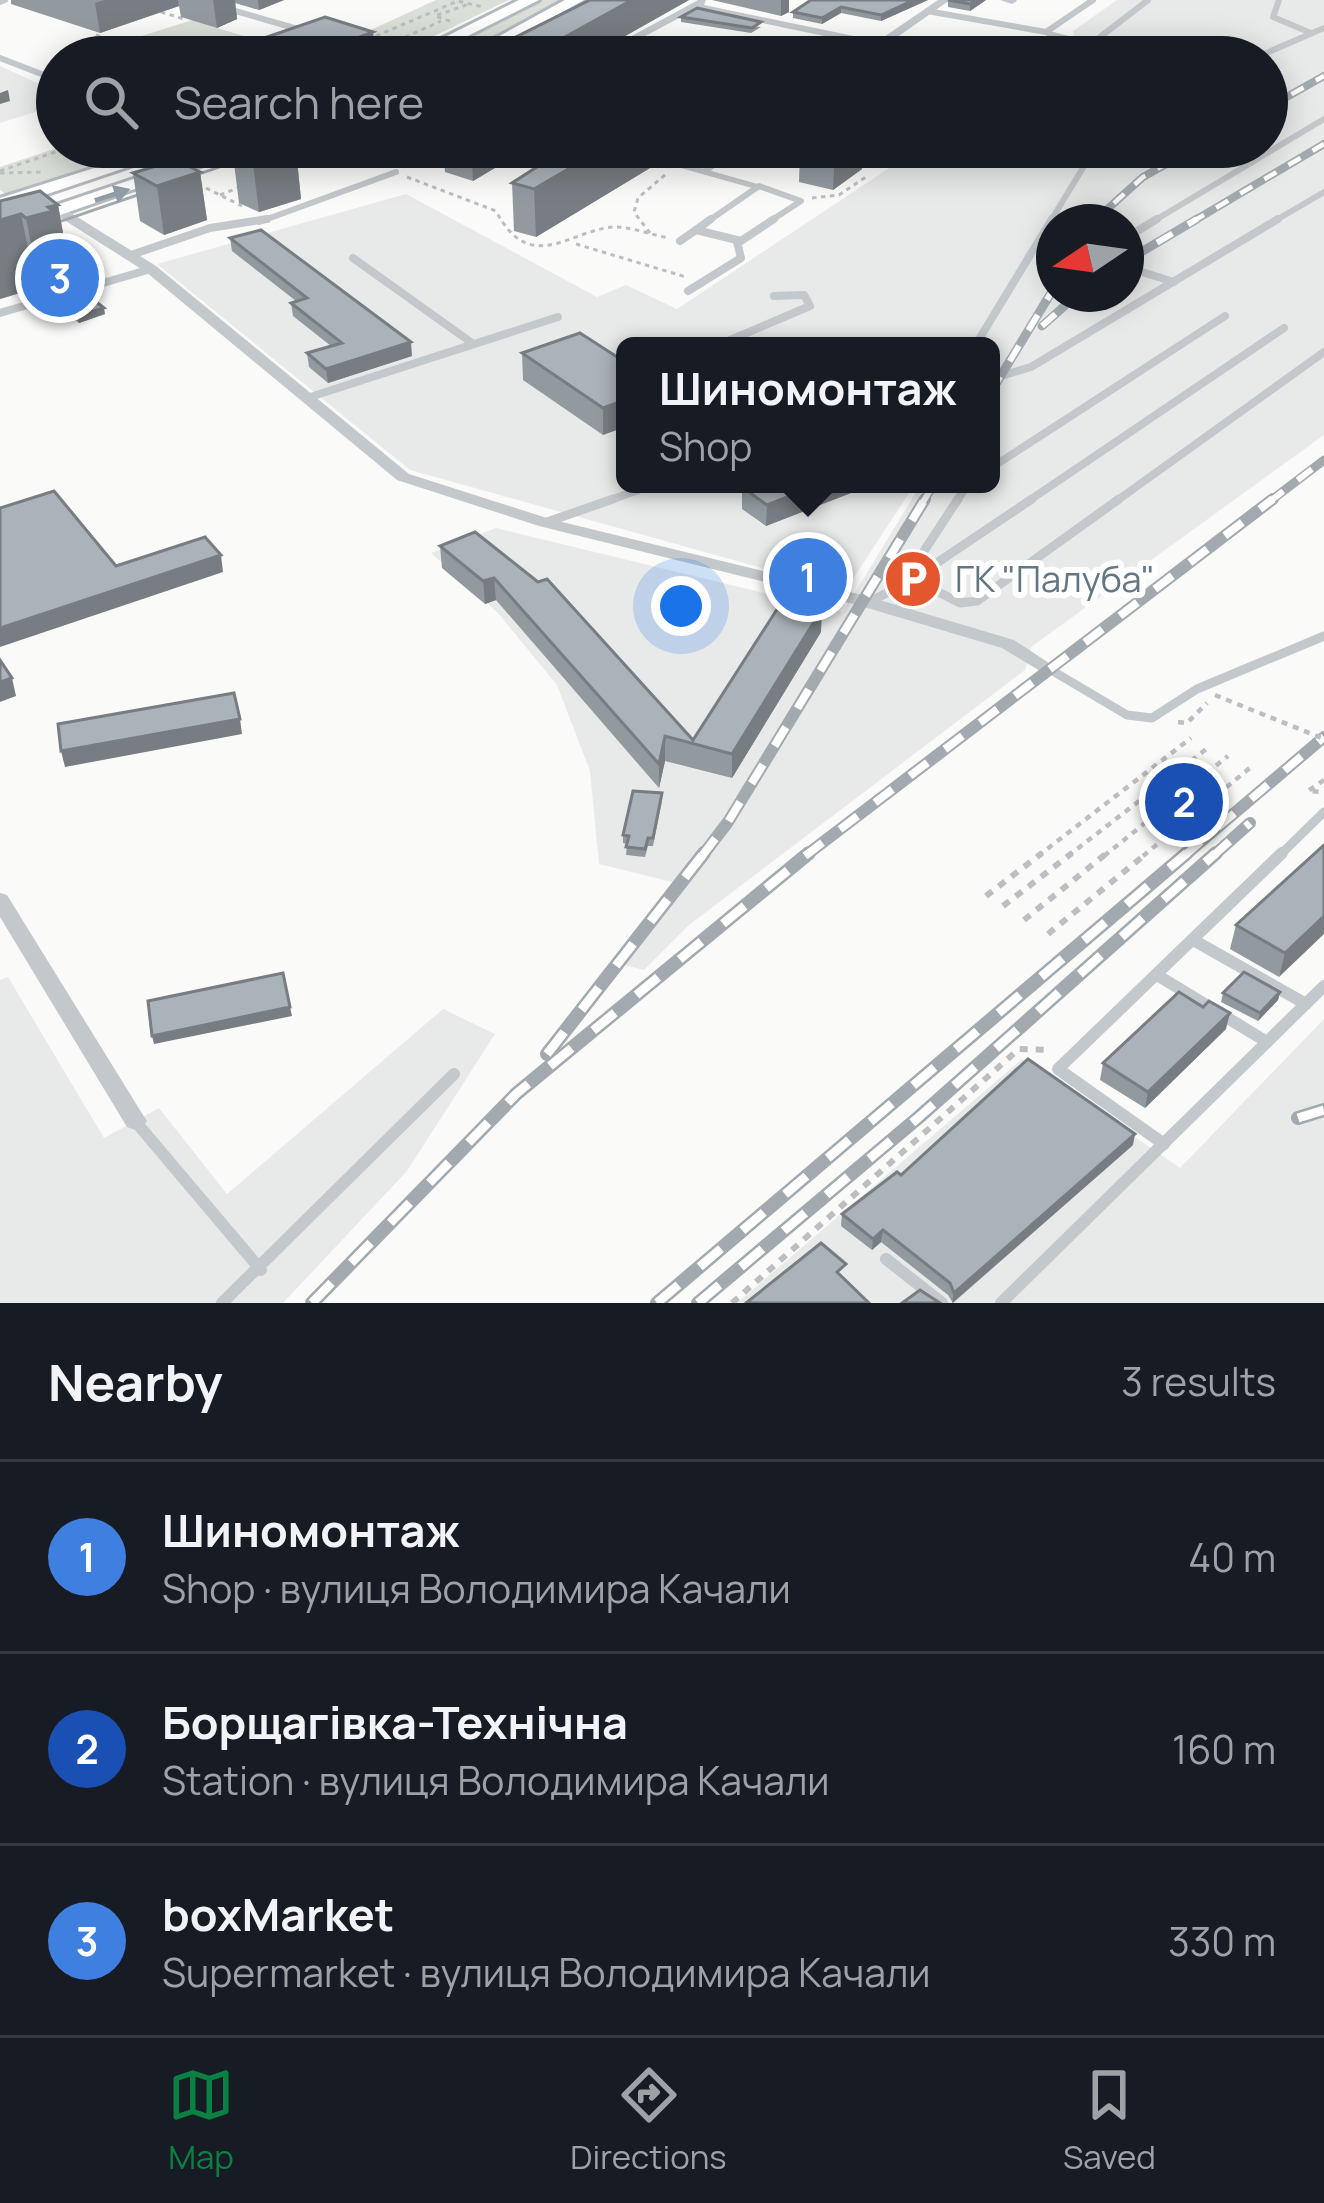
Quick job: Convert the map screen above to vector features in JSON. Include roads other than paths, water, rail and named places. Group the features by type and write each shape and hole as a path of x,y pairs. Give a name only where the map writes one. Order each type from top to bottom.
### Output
{"main road":[{"path":"456,36 531,0"},
{"path":"511,36 576,0"},
{"path":"0,204 113,168"},
{"path":"0,230 186,168"}],"street":[{"path":"891,36 945,0"},
{"path":"638,36 700,3 835,36"},
{"path":"693,168 759,186"},
{"path":"30,195 151,269 403,477 545,523 868,602 1008,644 1046,667"},
{"path":"0,900 135,1121"}],"lane":[{"path":"1043,32 1093,0"},
{"path":"1105,36 1148,0"},
{"path":"1279,0 1273,17 1311,33"},
{"path":"209,4 313,33"},
{"path":"927,11 1057,36"},
{"path":"1288,43 1324,28"},
{"path":"0,58 36,72"},
{"path":"1288,141 1324,119"},
{"path":"705,171 709,168"},
{"path":"980,337 1083,168"},
{"path":"1144,227 1242,168"},
{"path":"131,255 210,228 269,219 396,172"},
{"path":"680,241 695,230 759,186 800,199 800,204 737,242 695,230"},
{"path":"1000,377 1031,368 1324,192"},
{"path":"688,291 741,257 737,242"},
{"path":"57,250 98,285"},
{"path":"353,258 472,344"},
{"path":"0,313 151,269"},
{"path":"1144,273 1174,282"},
{"path":"737,337 810,306 804,296 774,296"},
{"path":"1000,462 1225,316"},
{"path":"308,398 558,317"},
{"path":"868,602 913,579 1284,328"},
{"path":"913,579 960,603 976,602 1324,352"},
{"path":"545,523 630,493"},
{"path":"913,579 915,565 962,493"},
{"path":"1046,667 1127,715 1152,718 1197,689 1324,636"},
{"path":"1164,1144 1058,1069 1196,941 1324,812"},
{"path":"1196,941 1306,1004"},
{"path":"1157,975 1268,1042"},
{"path":"1001,1303 1324,986"},
{"path":"222,1303 261,1270 454,1075"},
{"path":"135,1121 261,1270"},
{"path":"886,1259 942,1303"}],"tram line":[{"path":"0,242 217,168"}],"railway":[{"path":"1288,96 1324,76"},
{"path":"1288,165 1324,144"},
{"path":"1113,204 1159,168"},
{"path":"1192,222 1283,168"},
{"path":"1144,250 1197,219"},
{"path":"1000,377 1039,312"},
{"path":"1042,326 1058,312"},
{"path":"1269,502 1324,460"},
{"path":"923,502 928,493"},
{"path":"702,856 728,822 925,499"},
{"path":"805,856 1273,499"},
{"path":"1184,856 1324,737"},
{"path":"1213,856 1250,823"},
{"path":"547,1054 704,853"},
{"path":"312,1303 516,1094 809,853"},
{"path":"657,1303 1187,853"},
{"path":"698,1303 919,1117 1216,853"},
{"path":"1298,1118 1324,1110"}],"place":[{"name":"boxMarket","path":"60,278"},
{"name":"Шиномонтаж","path":"808,577"},
{"name":"ГК \"Палуба\"","path":"913,579"},
{"name":"Борщагівка-Технічна","path":"1184,802"}]}
